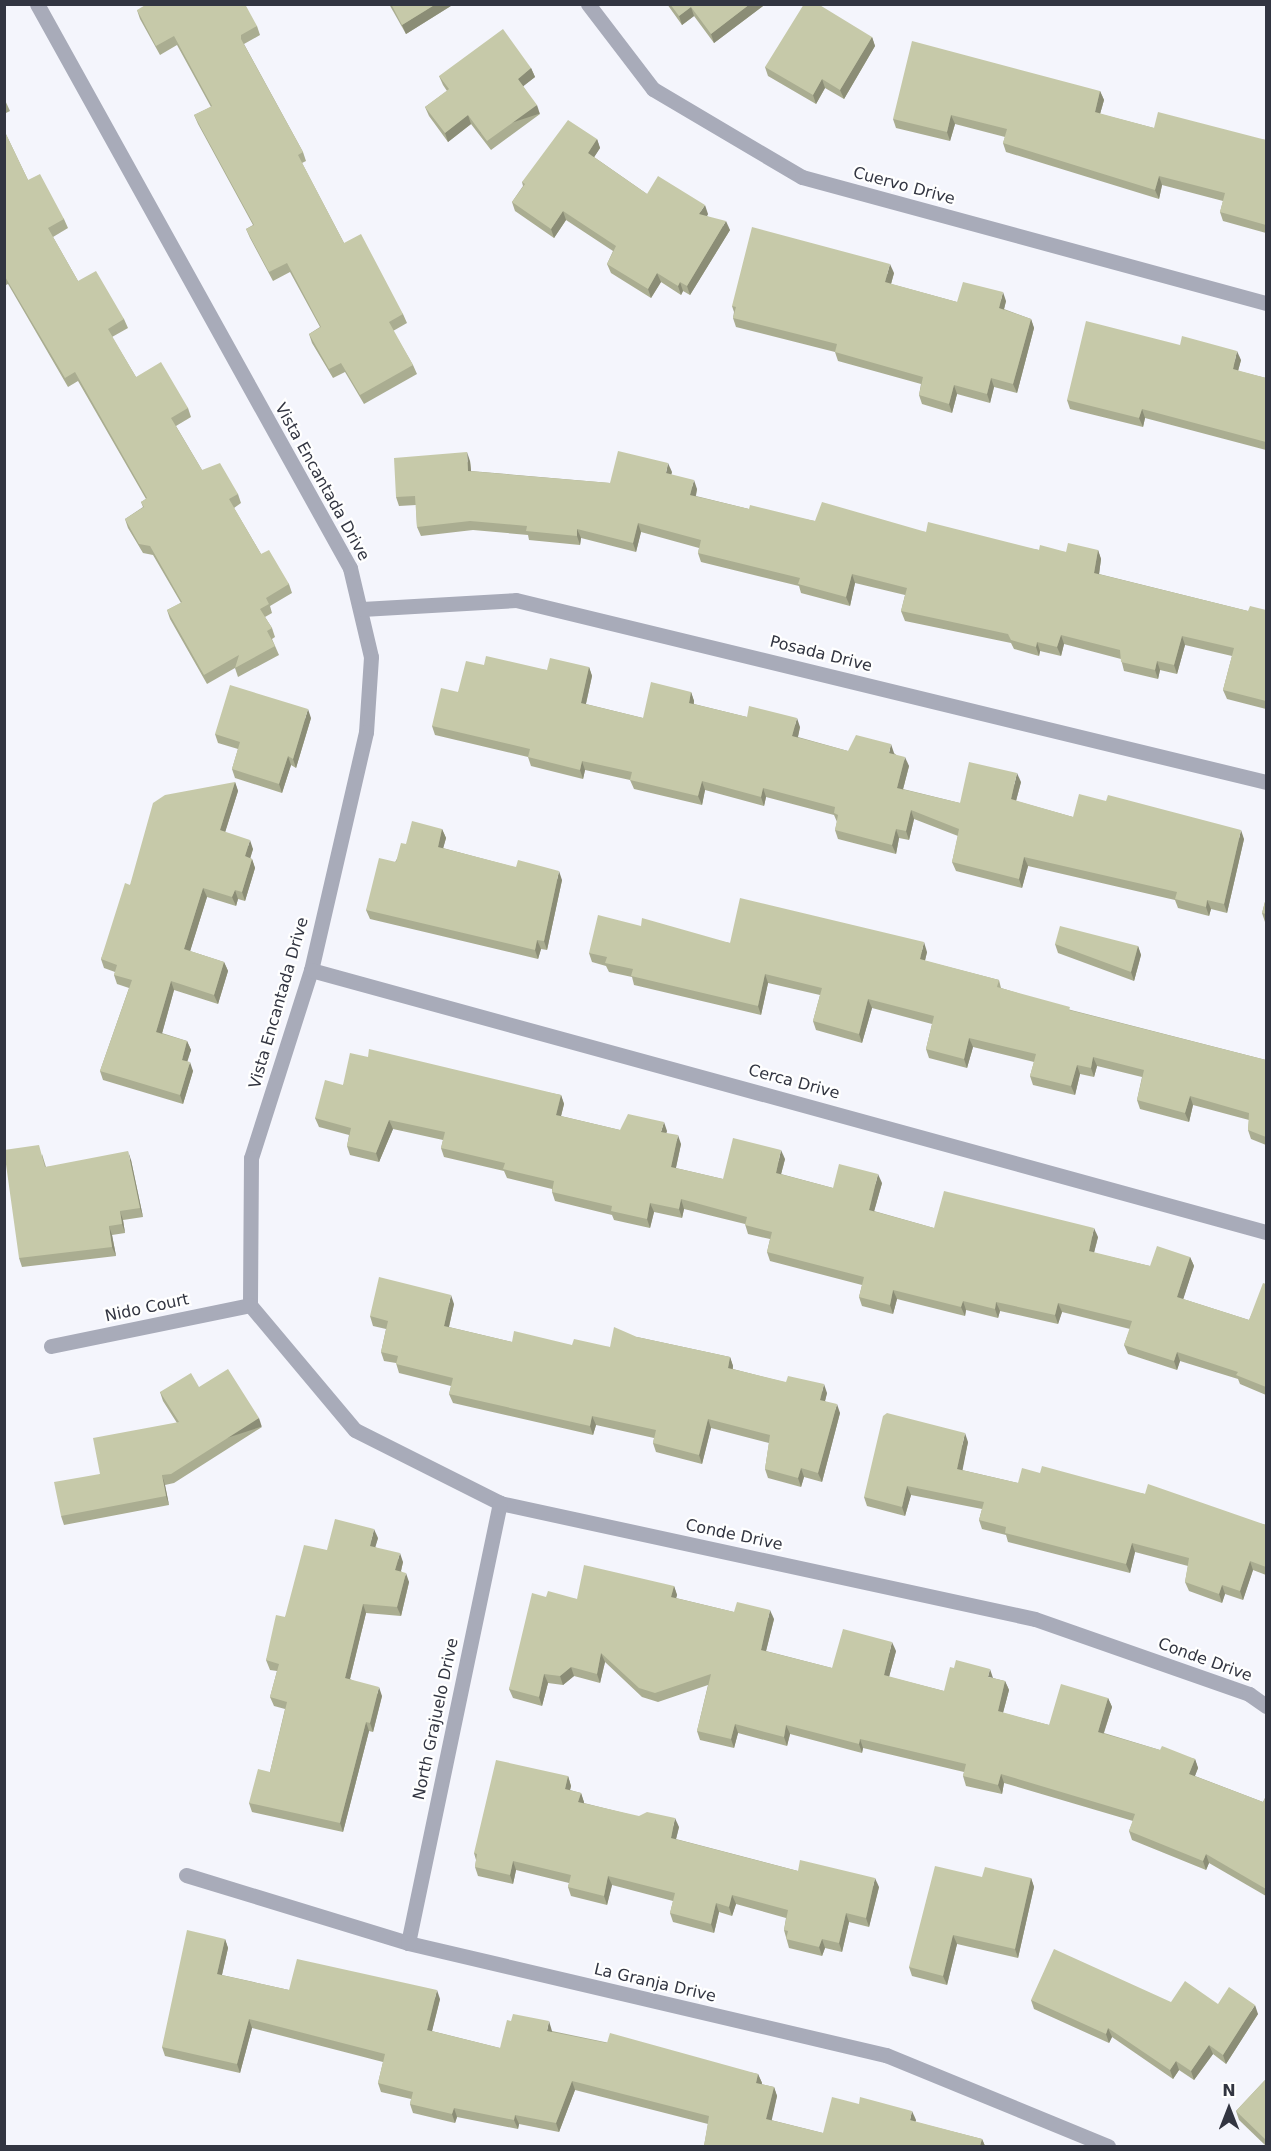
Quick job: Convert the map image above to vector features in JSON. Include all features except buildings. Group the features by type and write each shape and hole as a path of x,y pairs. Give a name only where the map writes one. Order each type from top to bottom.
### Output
{"street":[{"name":"Vista Encantada Drive","path":"38,4 350,568 362,609 372,657 366,732 311,970 250,1158 250,1305"},
{"name":"Cuervo Drive","path":"588,4 653,89 802,177 1266,303"},
{"name":"Posada Drive","path":"362,609 516,600 1266,782"},
{"name":"Cerca Drive","path":"311,970 1266,1232"},
{"name":"Nido Court","path":"51,1346 250,1305"},
{"name":"Conde Drive","path":"250,1305 355,1430 500,1503 1035,1619 1249,1694 1266,1706"},
{"name":"North Grajuelo Drive","path":"408,1943 500,1503"},
{"name":"La Granja Drive","path":"186,1875 408,1943 886,2055 1108,2146"}]}
